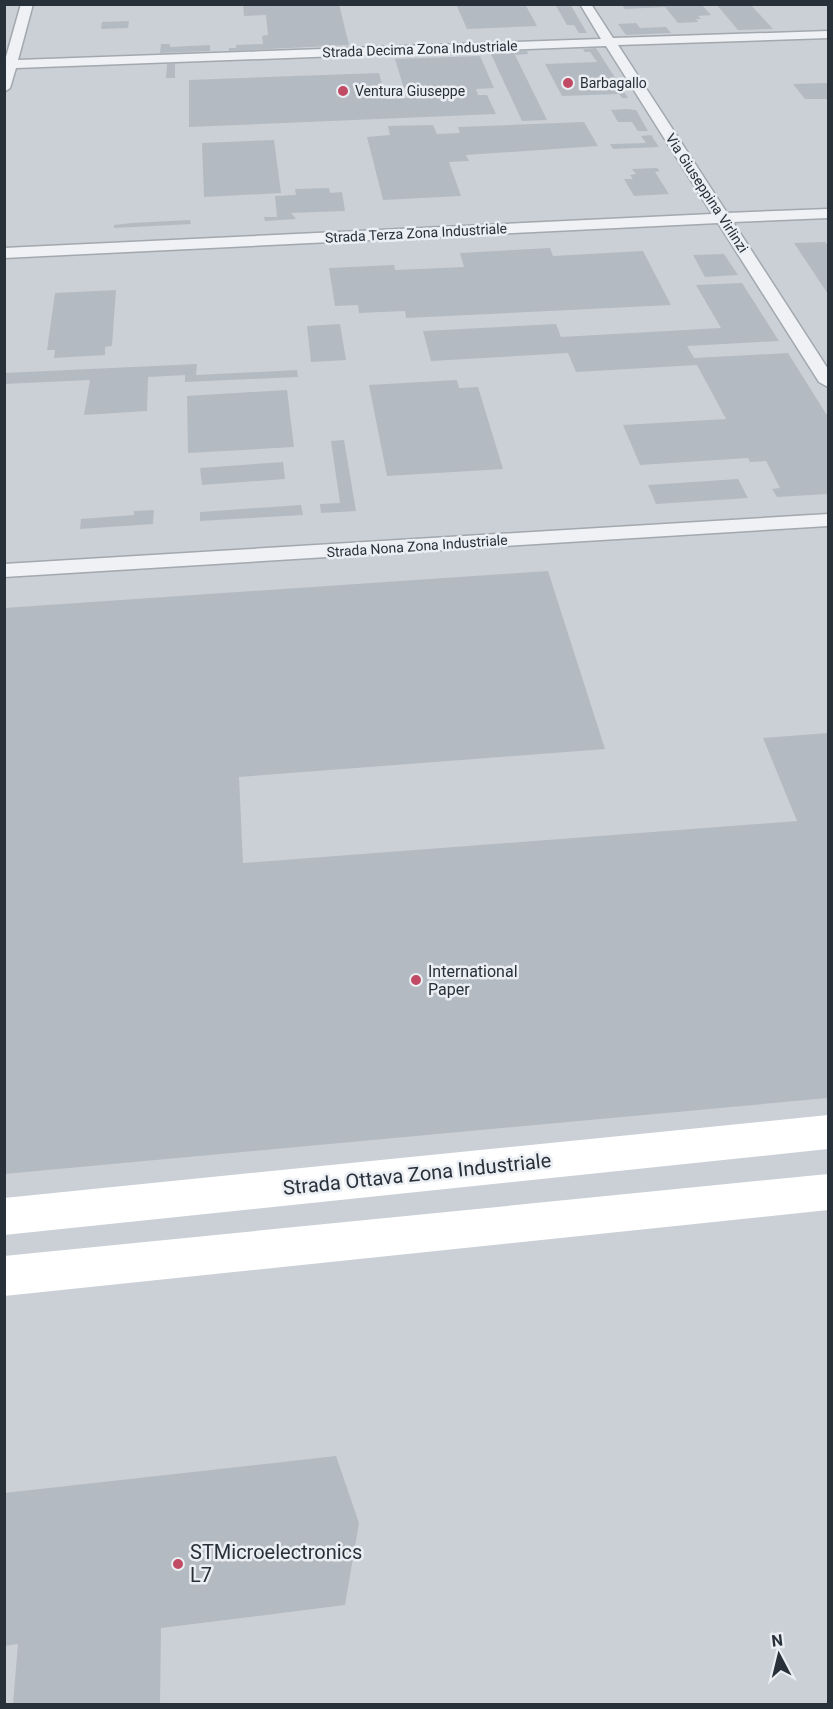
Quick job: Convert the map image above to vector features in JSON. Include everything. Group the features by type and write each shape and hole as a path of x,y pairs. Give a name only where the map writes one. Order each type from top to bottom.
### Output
{"main road":[{"name":"Strada Ottava Zona Industriale","path":"4,1216 828,1132"},
{"path":"4,1276 828,1192"}],"street":[{"path":"4,88 27,4"},
{"name":"Via Giuseppina Virlinzi","path":"585,4 828,382"},
{"name":"Strada Decima Zona Industriale","path":"11,64 828,34"},
{"name":"Strada Terza Zona Industriale","path":"4,253 719,213 828,202"},
{"name":"Strada Terza Zona Industriale","path":"4,241 719,213 828,213"},
{"name":"Strada Nona Zona Industriale","path":"4,571 828,520"}],"shaded area":[{"path":"5,5 828,5 828,1704 5,1704"}],"building":[{"path":"243,4 339,4 349,45 229,51 229,48 236,48 236,45 263,44 262,36 268,35 266,15 244,16"},
{"path":"456,4 525,4 537,26 467,29"},
{"path":"555,4 570,4 587,33 579,33 574,25 567,25"},
{"path":"621,4 701,4 711,15 698,16 701,19 696,19 698,22 678,23 665,7 625,9"},
{"path":"716,4 750,4 773,29 738,30"},
{"path":"129,21 128,28 101,29 102,22"},
{"path":"636,23 640,28 666,27 671,33 626,35 618,24"},
{"path":"161,44 170,44 170,47 210,45 210,51 160,53"},
{"path":"596,48 628,98 622,98 619,94 562,96 545,64 597,62 590,52 585,52 583,49"},
{"path":"527,51 528,54 515,55 547,120 522,121 490,52"},
{"path":"480,56 494,88 476,89 478,95 487,95 496,114 189,127 189,80 379,73 386,99 428,97 426,91 405,92 395,59"},
{"path":"167,64 175,64 175,78 166,78"},
{"path":"828,83 828,99 805,99 793,84"},
{"path":"611,110 636,110 648,131 638,131 632,122 618,122"},
{"path":"584,122 598,146 466,155 469,161 449,162 461,196 383,200 367,137 390,135 388,126 433,125 437,134 460,133 458,127"},
{"path":"651,135 659,147 613,149 610,144 646,143 641,136"},
{"path":"274,140 281,193 204,197 202,143"},
{"path":"657,168 660,171 655,172 669,194 634,196 624,179 633,179 630,175 636,174 632,169"},
{"path":"329,188 330,193 342,192 345,211 291,213 296,219 265,221 264,217 277,217 275,196 296,195 295,189"},
{"path":"190,220 191,224 114,228 114,225 132,223"},
{"path":"825,242 828,246 828,294 794,243"},
{"path":"550,248 553,256 643,251 671,305 406,318 405,311 359,313 358,305 335,306 329,268 394,265 395,270 464,267 460,253"},
{"path":"724,254 738,275 705,277 693,255"},
{"path":"742,283 779,341 687,346 694,358 788,353 828,417 828,494 777,497 772,489 780,488 766,461 750,462 748,458 640,465 623,425 726,419 697,365 576,372 568,353 431,361 423,331 556,324 561,337 721,328 696,285"},
{"path":"116,290 112,346 105,347 105,355 54,358 55,350 47,350 55,293"},
{"path":"340,324 346,360 311,362 307,326"},
{"path":"197,364 196,375 297,370 298,377 185,382 185,375 148,377 147,411 84,415 90,380 4,384 4,373"},
{"path":"457,380 459,388 478,387 503,469 387,476 369,385"},
{"path":"287,390 294,447 188,453 187,396"},
{"path":"344,440 356,511 321,513 320,504 340,503 331,441"},
{"path":"283,462 285,479 202,485 200,468"},
{"path":"738,479 748,498 656,504 648,485"},
{"path":"301,505 303,515 200,521 200,512"},
{"path":"154,510 153,524 80,529 81,519 134,515 134,511"},
{"name":"International Paper","path":"548,571 605,749 239,777 243,863 797,821 763,738 828,733 828,1098 4,1174 4,608"},
{"name":"STMicroelectronics L7","path":"336,1456 359,1523 345,1605 161,1628 160,1704 13,1704 18,1644 4,1646 4,1493"}],"place":[{"name":"Barbagallo","path":"568,83"},
{"name":"Ventura Giuseppe","path":"343,91"},
{"name":"International Paper","path":"416,980"},
{"name":"STMicroelectronics L7","path":"178,1564"}]}
